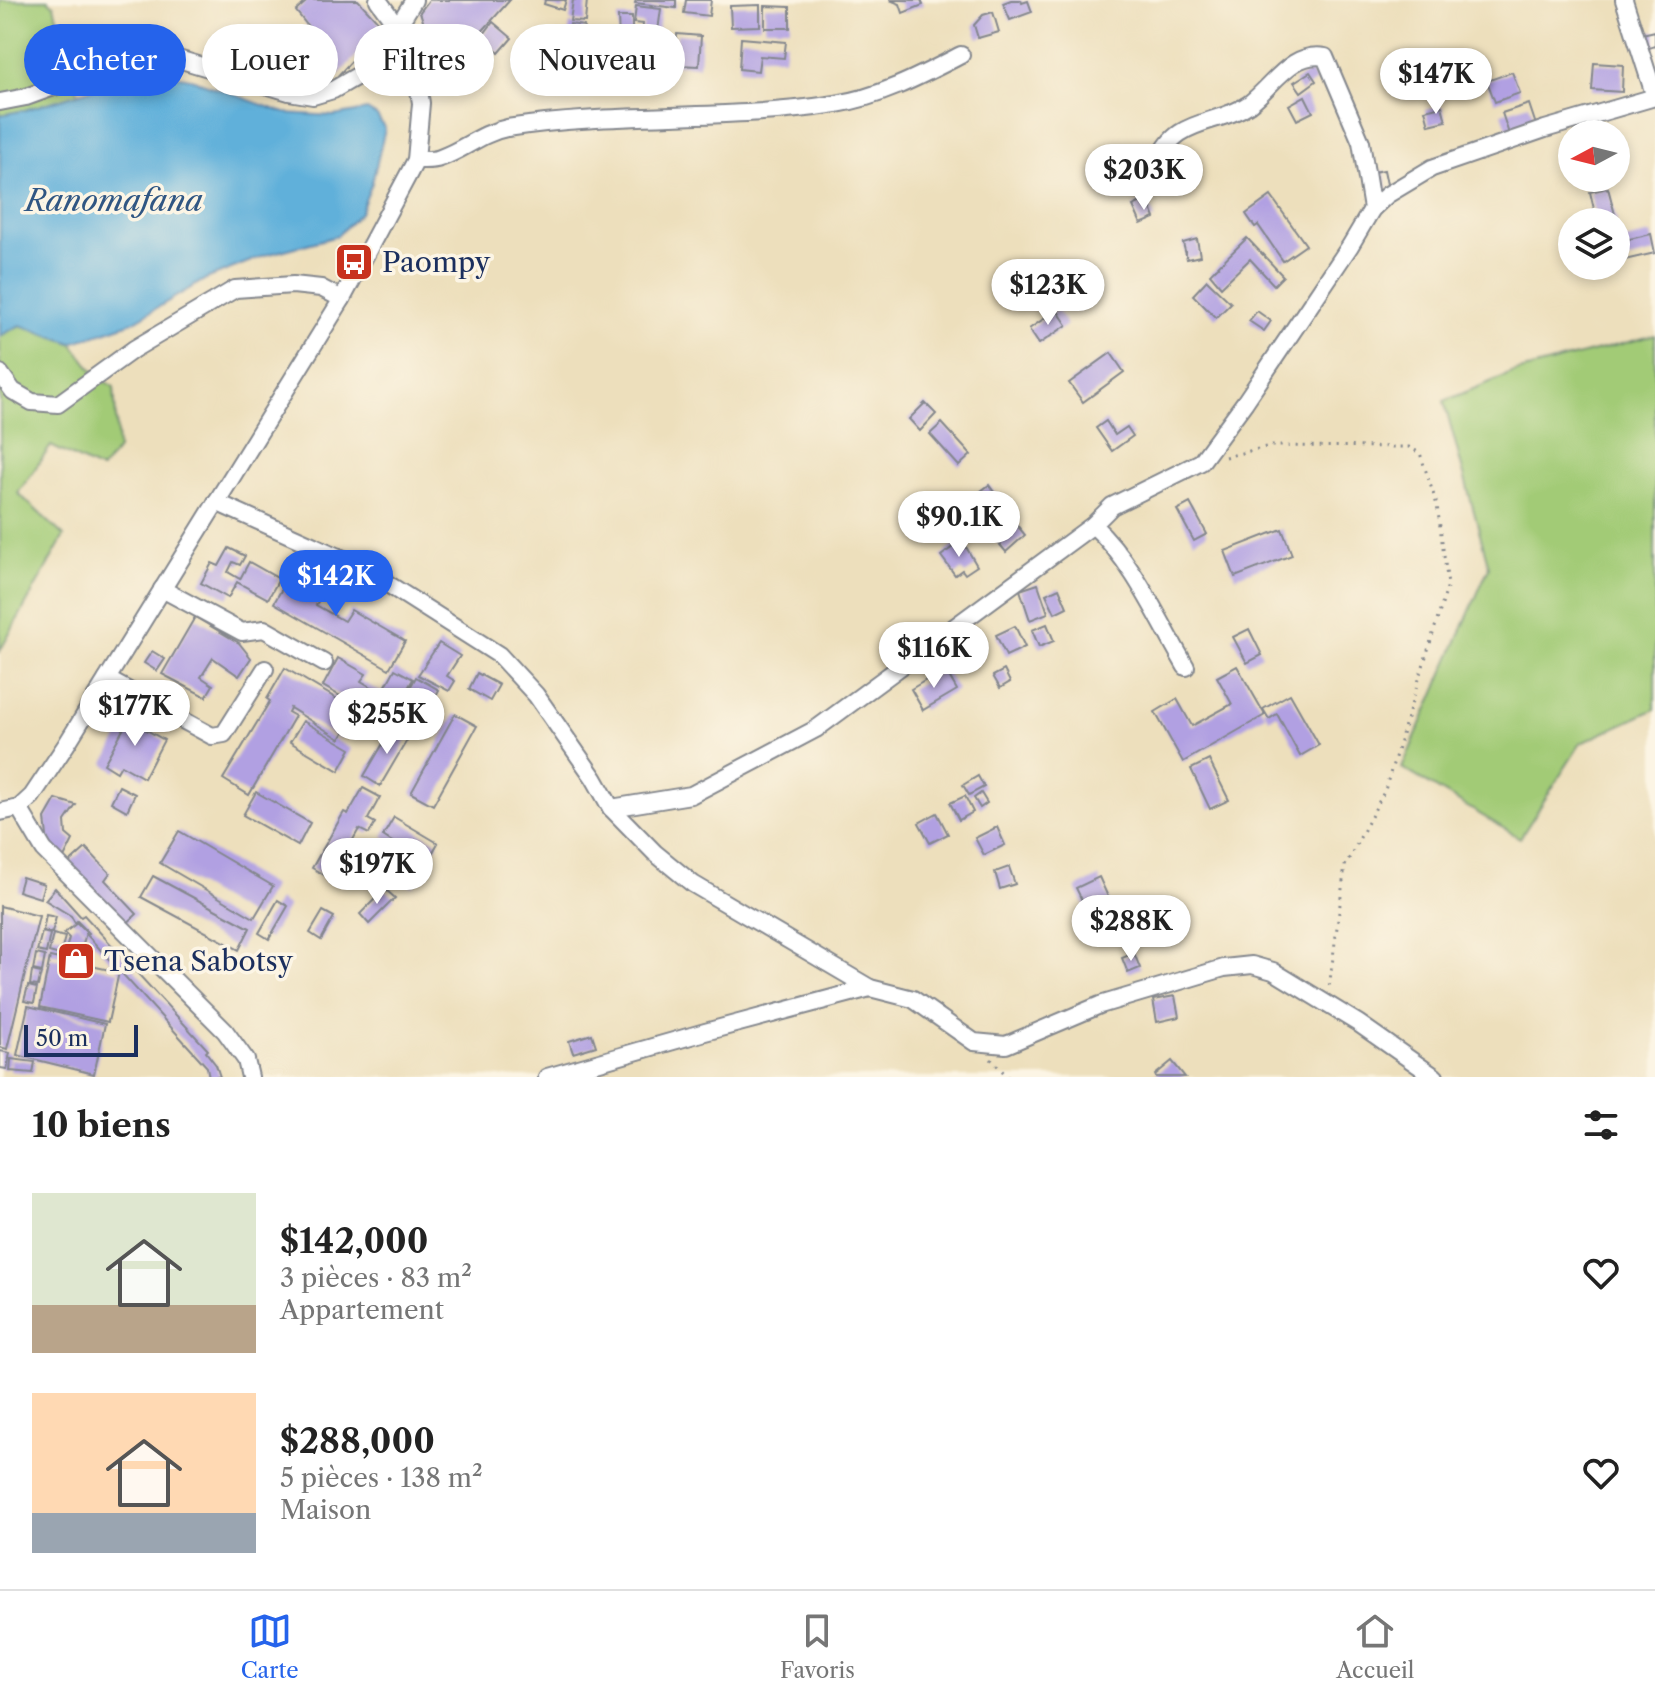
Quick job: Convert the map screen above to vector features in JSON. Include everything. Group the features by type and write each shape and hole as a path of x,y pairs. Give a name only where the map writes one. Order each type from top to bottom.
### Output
{"street":[{"path":"378,0 397,24"},
{"path":"405,24 414,0"},
{"path":"611,808 691,795 816,729 1093,525 1112,506 1201,462 1342,259 1372,209 1387,195 1432,168 1545,129 1655,97 1624,0"},
{"path":"416,160 439,159 479,137 504,129 555,123 743,113 839,103 910,81 961,55"},
{"path":"0,102 26,97 131,59 151,56 178,59 289,92 313,96 333,90 354,78"},
{"path":"1157,162 1177,134 1235,113 1298,60 1307,56 1325,57 1361,142 1372,209"},
{"path":"0,812 19,808 32,796 342,299 416,160 420,96"},
{"path":"0,373 13,391 32,402 58,404 134,349 235,289 293,285 321,288 342,299"},
{"path":"216,502 361,567 499,655 536,695 594,778 611,808 655,853 693,884 870,988 913,999 974,1042 1006,1045 1100,1005 1224,968 1252,965 1273,971 1435,1077"},
{"path":"1093,525 1112,543 1127,564 1186,667"},
{"path":"162,589 242,632 264,629 324,663"},
{"path":"107,679 212,736 224,734 265,669"},
{"path":"19,808 44,850 225,1031 246,1060 252,1075"},
{"path":"547,1077 870,988"}],"path":[{"path":"1201,462 1270,446 1409,447 1420,453 1437,505 1448,585 1385,790 1345,866 1326,1004"}],"green space":[{"path":"0,0 48,0 54,5 59,24 24,24 24,96 72,96 0,115"},
{"path":"20,325 72,343 98,377 114,387 118,449 101,470 51,446 18,493 64,536 0,651 0,336"},
{"path":"1655,335 1655,709 1581,743 1520,838 1402,768 1489,567 1444,401 1512,373"}],"water":[{"name":"Ranomafana","path":"186,77 202,83 202,96 238,96 285,113 334,116 367,110 377,116 385,129 372,183 360,213 337,236 266,255 206,279 133,322 72,343 20,325 0,336 0,115 70,96 186,96"}],"building":[{"path":"308,0 358,0 380,24 354,24 354,58 338,76 338,24 306,24 296,11"},
{"path":"429,0 510,0 489,24 420,24 423,21 420,12"},
{"path":"545,0 566,0 563,10 544,4"},
{"path":"573,0 587,0 585,22 570,21"},
{"path":"636,0 676,0 676,8 635,3"},
{"path":"686,0 711,0 709,16 684,13"},
{"path":"890,0 921,0 923,5 903,13 900,4"},
{"path":"1028,1 1032,12 1010,20 1003,3"},
{"path":"760,5 760,26 731,27 730,6"},
{"path":"636,6 661,9 659,24 634,23"},
{"path":"765,6 790,7 790,28 765,28"},
{"path":"993,12 999,32 978,38 974,25 983,15"},
{"path":"618,17 632,17 632,24 618,24"},
{"path":"493,22 510,36 499,53 494,49 494,24"},
{"path":"1655,31 1655,46 1646,49 1642,34"},
{"path":"685,35 701,36 699,66 685,65"},
{"path":"741,38 786,42 784,58 760,56 758,71 739,69"},
{"path":"1594,63 1623,65 1622,92 1592,90"},
{"path":"1310,72 1316,81 1301,92 1294,82"},
{"path":"1512,72 1520,93 1495,102 1487,81"},
{"path":"1305,96 1313,112 1297,120 1289,105"},
{"path":"1529,104 1536,125 1509,134 1502,113"},
{"path":"1442,106 1446,121 1429,125 1425,110"},
{"path":"1384,170 1388,189 1372,192 1368,173"},
{"path":"1590,192 1609,192 1613,208 1594,208"},
{"path":"1271,196 1306,245 1283,261 1258,225 1255,227 1246,214"},
{"path":"1147,199 1155,218 1141,224 1133,206"},
{"path":"1651,234 1655,253 1630,259 1630,239"},
{"path":"1247,238 1283,276 1274,285 1250,259 1221,287 1210,274"},
{"path":"1197,239 1200,256 1187,259 1183,243"},
{"path":"1207,280 1231,303 1216,318 1193,295"},
{"path":"1057,310 1067,325 1039,344 1029,329"},
{"path":"1257,311 1271,321 1264,331 1249,321"},
{"path":"1111,353 1124,372 1083,402 1069,383"},
{"path":"925,403 936,414 920,431 909,419"},
{"path":"1106,421 1115,435 1127,427 1133,436 1112,451 1096,428"},
{"path":"942,423 971,455 959,466 930,434"},
{"path":"989,485 1006,509 985,524 969,500"},
{"path":"1190,503 1207,534 1194,541 1177,510"},
{"path":"1011,518 1025,535 1006,552 991,534"},
{"path":"1282,529 1292,555 1235,577 1225,551"},
{"path":"962,540 977,566 965,574 962,570 955,575 941,556"},
{"path":"229,548 245,556 240,565 233,562 228,572 240,579 249,562 279,579 268,599 237,582 228,598 201,583 212,563 219,566"},
{"path":"297,562 330,580 316,605 344,621 351,610 405,641 389,669 274,603"},
{"path":"1038,584 1048,613 1030,620 1020,590"},
{"path":"1059,588 1067,607 1055,613 1046,594"},
{"path":"195,617 239,643 251,658 239,676 213,658 201,677 213,685 206,697 162,674"},
{"path":"1047,624 1054,641 1039,647 1032,630"},
{"path":"1015,626 1025,647 1006,656 996,635"},
{"path":"1249,629 1262,655 1247,663 1233,637"},
{"path":"439,643 460,656 447,676 455,681 449,691 418,675"},
{"path":"152,651 165,659 157,671 144,663"},
{"path":"338,658 366,674 361,681 382,693 395,669 413,679 392,717 352,695 349,701 323,686"},
{"path":"1237,666 1265,715 1183,762 1155,712 1177,699 1192,726 1232,704 1217,677"},
{"path":"285,668 364,718 355,733 347,728 340,739 290,708 288,712 295,716 249,795 223,779 270,701 267,699"},
{"path":"945,669 957,690 923,710 911,689"},
{"path":"1004,670 1010,682 1000,688 993,676"},
{"path":"477,673 499,685 490,701 469,689"},
{"path":"416,677 439,690 420,725 397,711"},
{"path":"123,690 134,696 125,711 114,704"},
{"path":"1290,694 1319,745 1300,756 1277,714 1269,719 1263,709"},
{"path":"455,714 477,726 433,805 411,793"},
{"path":"131,715 146,723 143,728 164,740 144,778 121,765 117,772 104,764"},
{"path":"303,721 351,749 339,771 290,742"},
{"path":"394,725 410,735 380,786 364,776"},
{"path":"1209,760 1229,800 1210,809 1191,769"},
{"path":"978,776 984,787 969,795 963,785"},
{"path":"119,786 135,794 127,811 111,802"},
{"path":"363,788 380,797 368,819 375,823 369,834 359,829 331,879 312,868 344,812 348,814"},
{"path":"256,792 310,823 298,846 243,815"},
{"path":"981,793 987,803 980,808 974,798"},
{"path":"965,796 973,812 959,820 950,803"},
{"path":"56,799 76,805 65,821 66,834 73,840 64,858 48,845 45,818"},
{"path":"937,813 948,834 930,843 919,823"},
{"path":"394,817 438,843 413,887 389,873 403,849 383,836"},
{"path":"997,827 1005,845 984,855 975,838"},
{"path":"179,831 273,886 254,918 160,863"},
{"path":"86,848 110,873 105,880 137,914 123,927 66,866"},
{"path":"1009,867 1015,884 1000,889 995,872"},
{"path":"153,876 250,928 239,950 141,897"},
{"path":"22,877 44,884 40,898 18,891"},
{"path":"1099,877 1119,921 1097,931 1076,888"},
{"path":"55,888 81,917 84,915 208,1050 206,1052 220,1077 209,1077 207,1067 87,935 89,933 71,916 45,900"},
{"path":"385,889 395,898 369,924 360,914"},
{"path":"278,900 288,906 269,939 259,933"},
{"path":"0,906 39,916 7,1049 0,1047"},
{"path":"323,911 334,917 321,940 310,933"},
{"path":"46,915 56,917 52,933 43,931"},
{"path":"77,923 86,932 80,957 65,953 69,938 64,933"},
{"path":"42,932 50,934 46,953 37,951"},
{"path":"53,934 65,937 60,955 49,952"},
{"path":"1134,953 1140,968 1128,973 1122,958"},
{"path":"36,954 45,956 42,972 33,970"},
{"path":"50,957 119,972 108,1022 40,1007"},
{"path":"32,971 41,973 38,986 30,985"},
{"path":"28,986 37,988 34,1003 24,1001"},
{"path":"1175,996 1179,1017 1157,1022 1153,1000"},
{"path":"28,1006 105,1024 94,1074 17,1055"},
{"path":"592,1034 596,1046 573,1053 569,1041"},
{"path":"0,1051 10,1053 7,1069 0,1068"},
{"path":"11,1059 35,1062 33,1073 10,1071"},
{"path":"1172,1061 1185,1077 1156,1077 1155,1075"}],"place":[{"name":"Paompy","path":"354,262"},
{"name":"Tsena Sabotsy","path":"76,961"}]}
